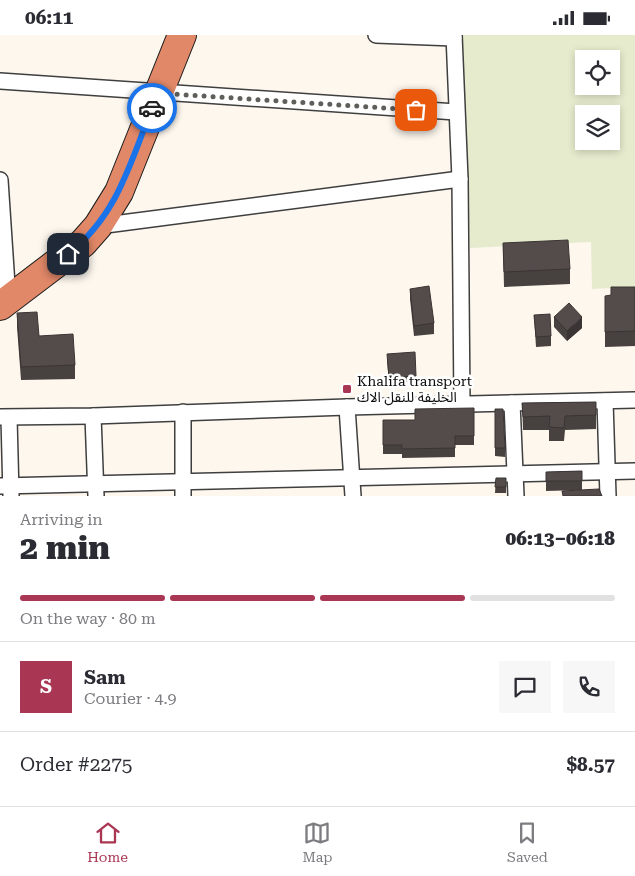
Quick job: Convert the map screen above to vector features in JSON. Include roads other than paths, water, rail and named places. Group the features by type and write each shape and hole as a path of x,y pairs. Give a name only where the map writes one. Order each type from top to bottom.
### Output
{"highway":[{"path":"4,303 83,243 98,227 119,192 157,93 182,35"}],"street":[{"path":"376,35 454,37 460,179 462,405"},
{"path":"0,81 456,112"},
{"path":"98,227 460,179"},
{"path":"0,180 4,303"},
{"path":"635,400 4,417 8,489 183,489 352,479 635,471"},
{"path":"604,401 608,496"},
{"path":"512,403 516,496"},
{"path":"347,407 353,496"},
{"path":"183,412 183,489"},
{"path":"93,416 96,490"}],"place":[{"name":"Khalifa transport الخليفة للنقل الاك","path":"347,389"}]}
